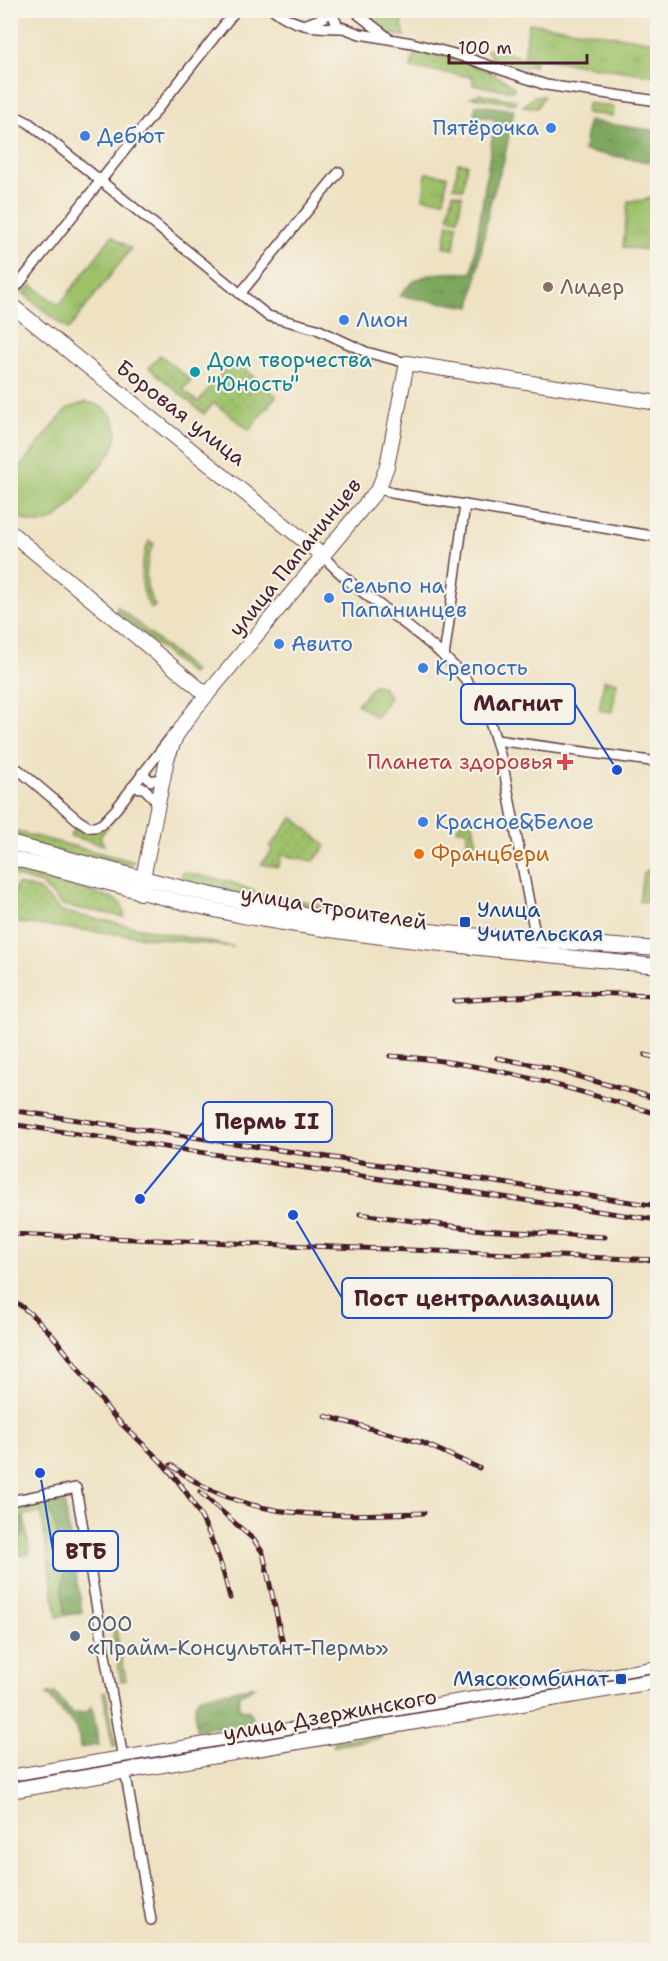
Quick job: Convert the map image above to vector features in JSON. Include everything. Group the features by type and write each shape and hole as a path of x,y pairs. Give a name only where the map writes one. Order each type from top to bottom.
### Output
{"main road":[{"name":"Боровая улица","path":"10,304 323,556"},
{"path":"407,363 657,403"},
{"name":"улица Папанинцев","path":"140,893 141,878 162,778 171,746 184,723 379,488 387,466 407,363"},
{"path":"10,532 207,695"},
{"name":"улица Строителей","path":"10,843 141,878 315,916 378,925 657,949"},
{"name":"улица Строителей","path":"10,858 140,893 247,917 368,936 657,966"},
{"name":"улица Дзержинского","path":"10,1791 125,1765 657,1668"},
{"name":"улица Дзержинского","path":"10,1777 125,1765 657,1681"}],"street":[{"path":"10,295 236,10"},
{"path":"274,10 286,20 302,26 344,28 357,23 359,12"},
{"path":"302,26 323,18 334,10"},
{"path":"334,10 335,22 360,34 459,55 546,85 657,101"},
{"path":"359,12 390,39"},
{"path":"10,112 29,123 268,316 317,329 366,352 407,363"},
{"path":"240,294 339,172"},
{"path":"379,488 392,494 657,537"},
{"path":"444,657 465,505"},
{"path":"323,556 365,595 444,657 481,703 496,740 534,917 536,939"},
{"name":"улица Папанинцев","path":"10,772 19,770 78,820 89,827 95,827 109,817 184,723"},
{"path":"496,740 657,762"},
{"path":"142,773 151,782 162,778"},
{"path":"132,787 144,788 157,802"},
{"path":"10,1501 75,1488 151,1920"}],"green space":[{"path":"368,11 403,11 402,25 405,36 382,30 373,22"},
{"path":"529,23 657,42 657,76 524,56"},
{"path":"416,48 479,67 503,79 514,87 513,91 473,85 473,77 411,68"},
{"path":"491,49 535,61 534,66 514,67 501,64 491,57 487,50"},
{"path":"479,94 516,100 515,104 471,97"},
{"path":"535,96 544,96 537,108 523,106"},
{"path":"587,103 614,107 613,116 586,113"},
{"path":"476,105 514,110 504,160 490,203 471,307 400,296 414,281 432,274 472,273 495,119 474,115"},
{"path":"588,121 657,131 657,146 652,146 649,162 584,151"},
{"path":"458,163 467,164 463,189 454,187"},
{"path":"426,173 447,176 444,200 423,198"},
{"path":"453,193 462,195 458,219 448,217"},
{"path":"657,193 657,251 623,247 628,201 646,200"},
{"path":"448,223 457,225 454,249 444,247"},
{"path":"112,236 131,249 68,330 23,293 31,285 57,304 61,303"},
{"path":"160,355 191,380 183,390 198,402 233,359 276,396 249,430 214,403 204,414 149,368"},
{"path":"86,402 103,408 113,420 116,435 111,452 77,496 56,518 45,523 34,523 23,519 14,511 10,503 10,488 14,474 67,409"},
{"path":"149,541 154,544 148,559 146,575 148,591 155,606 151,609 141,576 143,559"},
{"path":"117,606 194,671 191,674 116,611"},
{"path":"604,680 617,682 612,712 599,710"},
{"path":"374,685 382,686 390,698 376,717 357,704"},
{"path":"115,813 117,814 100,837 104,845 70,836 77,826 89,830"},
{"path":"293,817 326,846 314,861 282,855 278,867 261,864 273,850 270,847"},
{"path":"469,820 473,823 477,844 473,850 465,850 461,845 468,843 466,829 458,830 457,828 462,821"},
{"path":"10,830 135,862 123,868 11,839"},
{"path":"11,869 112,898 121,904 125,917 62,905 41,884 11,875"},
{"path":"647,870 651,870 647,902 639,901 643,875"},
{"path":"182,872 231,882 258,893 363,912 333,912 306,908 218,890 181,881"},
{"path":"18,884 39,890 62,912 234,947 11,922 11,894"},
{"path":"64,1501 82,1612 57,1617 41,1513 24,1515 30,1554 15,1556 11,1568 11,1511"},
{"path":"64,1501 82,1612 66,1615 62,1591 67,1565 56,1542 58,1534 48,1504"},
{"path":"22,1518 24,1535 16,1543 16,1553 11,1568 11,1520"},
{"path":"115,1625 126,1680 121,1681 113,1637"},
{"path":"256,1686 240,1695 239,1709 249,1710 252,1718 250,1723 196,1730 195,1704 200,1696"},
{"path":"103,1692 106,1692 116,1747 113,1747"},
{"path":"55,1693 73,1714 87,1712 92,1706 99,1745 80,1748 78,1730 46,1694"},
{"path":"381,1734 381,1738 333,1746 335,1741"}],"tram line":[{"path":"10,1782 658,1672"}],"railway":[{"path":"455,1001 580,993 658,995"},
{"path":"645,1055 658,1058"},
{"path":"390,1056 459,1064 526,1077 658,1114"},
{"path":"497,1058 541,1066 658,1099"},
{"path":"10,1110 658,1206"},
{"path":"10,1124 658,1220"},
{"path":"360,1214 482,1230 605,1237"},
{"path":"10,1234 658,1260"},
{"path":"10,1298 27,1310 54,1338 112,1414 158,1458 188,1494 214,1544 230,1598"},
{"path":"325,1416 423,1443 479,1468"},
{"path":"171,1465 200,1484 230,1498 261,1507 324,1515 424,1513"},
{"path":"200,1492 254,1540 263,1553 285,1653"}],"place":[{"name":"Пятёрочка","path":"551,128"},
{"name":"Дебют","path":"85,136"},
{"name":"Лидер","path":"548,287"},
{"name":"Лион","path":"344,320"},
{"name":"Дом творчества \"Юность\"","path":"195,372"},
{"name":"Сельпо на Папанинцев","path":"329,598"},
{"name":"Авито","path":"279,644"},
{"name":"Крепость","path":"423,668"},
{"name":"Планета здоровья","path":"565,762"},
{"name":"Магнит","path":"617,770"},
{"name":"Красное&Белое","path":"423,822"},
{"name":"Францбери","path":"419,854"},
{"name":"Улица Учительская","path":"465,922"},
{"name":"Пермь II","path":"140,1199"},
{"name":"Пост централизации","path":"293,1215"},
{"name":"ВТБ","path":"40,1473"},
{"name":"ООО «Прайм-Консультант-Пермь»","path":"75,1636"},
{"name":"Мясокомбинат","path":"621,1679"}]}
